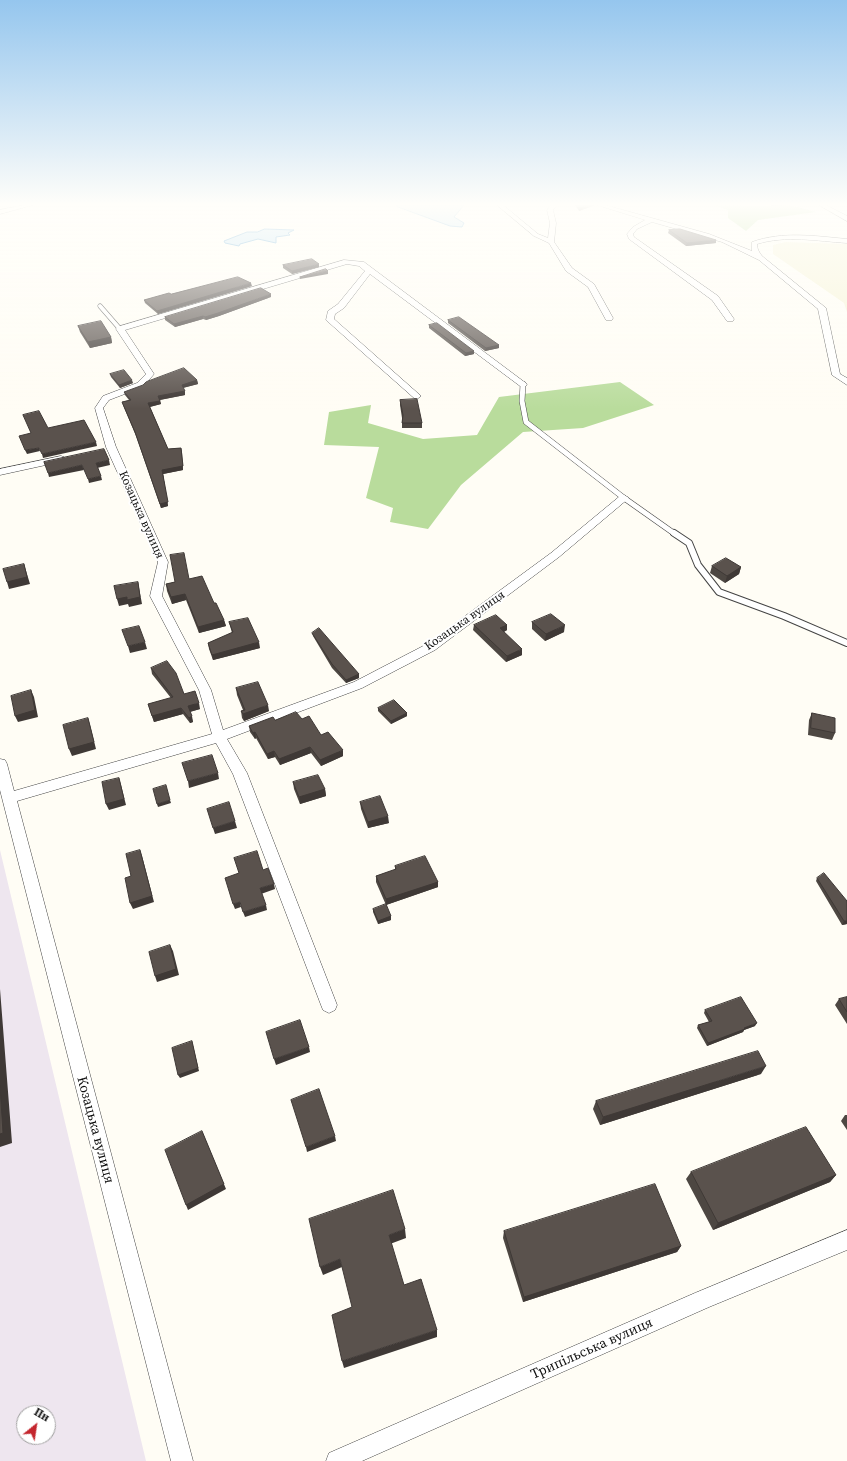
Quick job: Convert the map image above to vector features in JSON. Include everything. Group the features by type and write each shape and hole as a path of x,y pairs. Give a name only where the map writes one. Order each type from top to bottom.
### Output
{"street":[{"path":"120,329 309,273"},
{"path":"367,273 341,306 331,313 330,320 417,396"},
{"path":"372,273 523,384"},
{"path":"574,273 591,286 609,318"},
{"path":"680,273 715,298 730,319"},
{"path":"779,273 822,308 836,375 847,382"},
{"name":"Козацька вулиця","path":"120,329 150,374 140,385 106,398 99,408 108,448 163,562 156,596 205,690 219,737 240,773 329,1005"},
{"path":"0,472 74,456"},
{"name":"Козацька вулиця","path":"9,798 219,737 358,685 431,647 555,555 624,498"},
{"name":"Козацька вулиця","path":"0,764 182,1461"},
{"name":"Трипільська вулиця","path":"337,1461 702,1300 847,1240"}],"lane":[{"path":"100,306 120,329"},
{"path":"523,384 522,401 526,422 624,498 689,543 698,566 719,592 784,616 847,643"}],"shaded area":[{"path":"801,273 847,273 847,312 844,303"},
{"path":"0,850 146,1461 0,1461"}],"green space":[{"path":"620,382 654,405 583,428 523,432 461,485 428,529 390,522 393,508 366,498 379,447 324,445 329,412 371,405 368,423 423,439 477,435 499,397"}],"building":[{"path":"312,273 318,273 300,277"},
{"path":"238,277 251,283 157,311 144,300 169,293 171,294"},
{"path":"261,288 271,294 218,313 174,324 165,317"},
{"path":"459,317 499,345 486,348 448,320"},
{"path":"101,321 111,337 88,342 78,326"},
{"path":"437,323 474,351 466,353 429,325"},
{"path":"184,368 197,380 182,385 185,391 158,396 160,401 148,403 168,449 181,448 183,466 162,470 168,502 160,504 135,432 122,402 131,400 124,392"},
{"path":"124,370 132,380 119,385 110,374"},
{"path":"417,399 422,423 402,423 403,415 400,400"},
{"path":"39,411 48,428 84,420 96,442 42,454 39,448 25,450 19,436 31,433 23,415"},
{"path":"104,449 109,460 96,463 101,476 88,479 82,465 48,473 44,462"},
{"path":"184,553 189,579 202,576 214,603 216,603 224,620 198,627 185,594 171,597 166,584 175,582 170,555"},
{"path":"726,558 741,567 727,576 712,566"},
{"path":"24,564 27,577 7,582 3,569"},
{"path":"138,582 140,597 127,600 127,597 117,599 114,586"},
{"path":"551,614 565,625 546,634 532,622"},
{"path":"496,615 507,625 500,628 522,649 507,656 474,625"},
{"path":"248,618 259,642 212,655 208,643 233,632 229,622"},
{"path":"139,626 145,642 128,646 122,630"},
{"path":"319,628 359,674 346,680 332,664 312,633"},
{"path":"167,661 176,673 184,694 195,691 199,703 188,706 192,716 189,718 181,708 152,716 148,704 173,697 151,668"},
{"path":"258,682 268,705 243,714 241,711 245,710 236,688"},
{"path":"31,690 35,710 15,716 11,696"},
{"path":"394,700 407,713 391,721 378,708"},
{"path":"296,712 302,719 309,716 321,735 328,732 343,750 320,760 310,747 279,759 274,751 267,754 255,732 253,733 249,726 273,717 275,720"},
{"path":"812,713 835,718 835,733 811,728"},
{"path":"88,718 94,742 69,749 63,725"},
{"path":"212,755 218,773 188,781 182,763"},
{"path":"318,775 325,789 299,797 293,782"},
{"path":"119,778 124,799 106,804 102,782"},
{"path":"166,785 170,800 157,804 153,789"},
{"path":"380,796 388,816 368,822 360,802"},
{"path":"229,802 235,821 213,828 207,809"},
{"path":"140,850 152,896 130,903 125,878 131,876 126,854"},
{"path":"257,851 263,870 268,868 274,884 260,888 266,905 243,912 240,902 233,904 225,878 239,873 234,858"},
{"path":"425,856 438,882 386,899 376,876 396,869 395,866"},
{"path":"824,873 847,901 847,921 844,921 817,878"},
{"path":"386,904 391,916 378,921 373,909"},
{"path":"170,945 176,969 155,976 149,952"},
{"path":"741,997 757,1023 708,1043 698,1025 712,1021 705,1010"},
{"path":"847,997 847,1012 839,999"},
{"path":"300,1020 309,1047 274,1059 266,1032"},
{"path":"192,1041 198,1068 178,1075 172,1048"},
{"path":"758,1051 766,1066 603,1117 596,1101"},
{"path":"0,1086 3,1133 0,1134"},
{"path":"319,1089 335,1136 306,1147 291,1100"},
{"path":"806,1127 836,1175 718,1223 691,1172"},
{"path":"202,1131 224,1184 186,1205 165,1150"},
{"path":"655,1184 681,1246 524,1297 504,1231"},
{"path":"393,1190 405,1229 389,1235 404,1285 421,1279 437,1330 342,1361 332,1315 352,1307 340,1259 320,1267 309,1219"}]}
